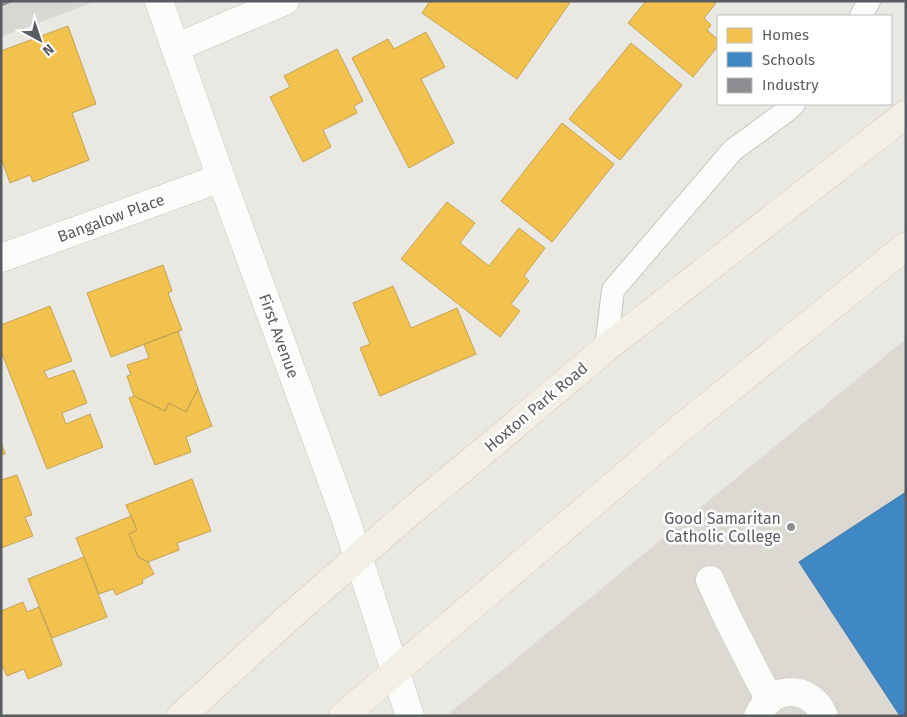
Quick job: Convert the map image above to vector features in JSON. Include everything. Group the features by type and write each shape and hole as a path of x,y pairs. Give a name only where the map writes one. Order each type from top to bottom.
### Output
{"main road":[{"name":"Hoxton Park Road","path":"181,716 358,556 606,348 906,114"},
{"path":"343,716 680,429 906,246"}],"street":[{"name":"First Avenue","path":"159,1 221,178 344,514 410,716"},
{"path":"175,48 285,1"},
{"name":"Bangalow Place","path":"1,258 221,178"},
{"path":"710,580 764,707 780,694 791,691 803,693 813,699 821,708 824,716"}],"lane":[{"path":"862,15 869,1"},
{"path":"606,348 613,290 733,150 793,105"}],"shaded area":[{"path":"1,1 96,1 1,37"},
{"name":"Good Samaritan Catholic College","path":"906,339 906,716 446,716"}],"building: Homes":[{"path":"430,1 571,1 517,79 422,13"},
{"path":"646,1 713,1 716,3 704,18 711,25 707,30 717,39 717,47 693,77 628,23"},
{"path":"68,26 96,104 72,113 89,160 33,182 30,175 10,183 1,158 1,51"},
{"path":"426,32 445,67 421,79 454,143 409,168 352,58 388,39 394,49"},
{"path":"631,43 682,85 620,160 569,119"},
{"path":"337,49 363,101 354,106 357,113 323,130 331,147 303,162 270,97 290,87 284,76"},
{"path":"562,123 614,164 552,242 501,201"},
{"path":"447,202 475,223 460,243 489,266 519,228 545,248 524,276 529,281 511,304 520,311 500,337 401,259"},
{"path":"163,265 172,291 168,293 182,330 111,357 87,293"},
{"path":"393,286 411,328 457,308 476,354 380,396 360,348 370,344 353,303"},
{"path":"50,306 72,361 44,371 48,379 74,370 87,403 62,413 66,424 90,414 103,447 47,469 1,351 1,325"},
{"path":"178,331 198,389 186,412 169,403 165,411 134,396 127,376 131,375 127,365 149,358 144,344"},
{"path":"198,389 212,426 186,437 191,452 155,465 129,398 134,396 165,411 169,403 186,412"},
{"path":"1,442 5,454 1,455"},
{"path":"17,475 32,515 25,517 33,536 1,548 1,480"},
{"path":"192,479 211,531 177,543 179,550 148,562 138,557 129,534 137,530 126,505"},
{"path":"131,516 137,530 129,534 138,557 148,562 154,574 142,580 143,583 116,595 113,589 99,594 76,538"},
{"path":"84,557 107,617 52,638 28,579"},
{"path":"23,602 27,612 39,607 62,665 28,679 24,669 7,676 1,663 1,611"}],"building: Schools":[{"path":"906,492 906,716 900,716 799,562"}],"building: Industry":[{"path":"1,1 13,1 1,6"}],"place":[{"name":"Good Samaritan Catholic College","path":"791,527"}]}
